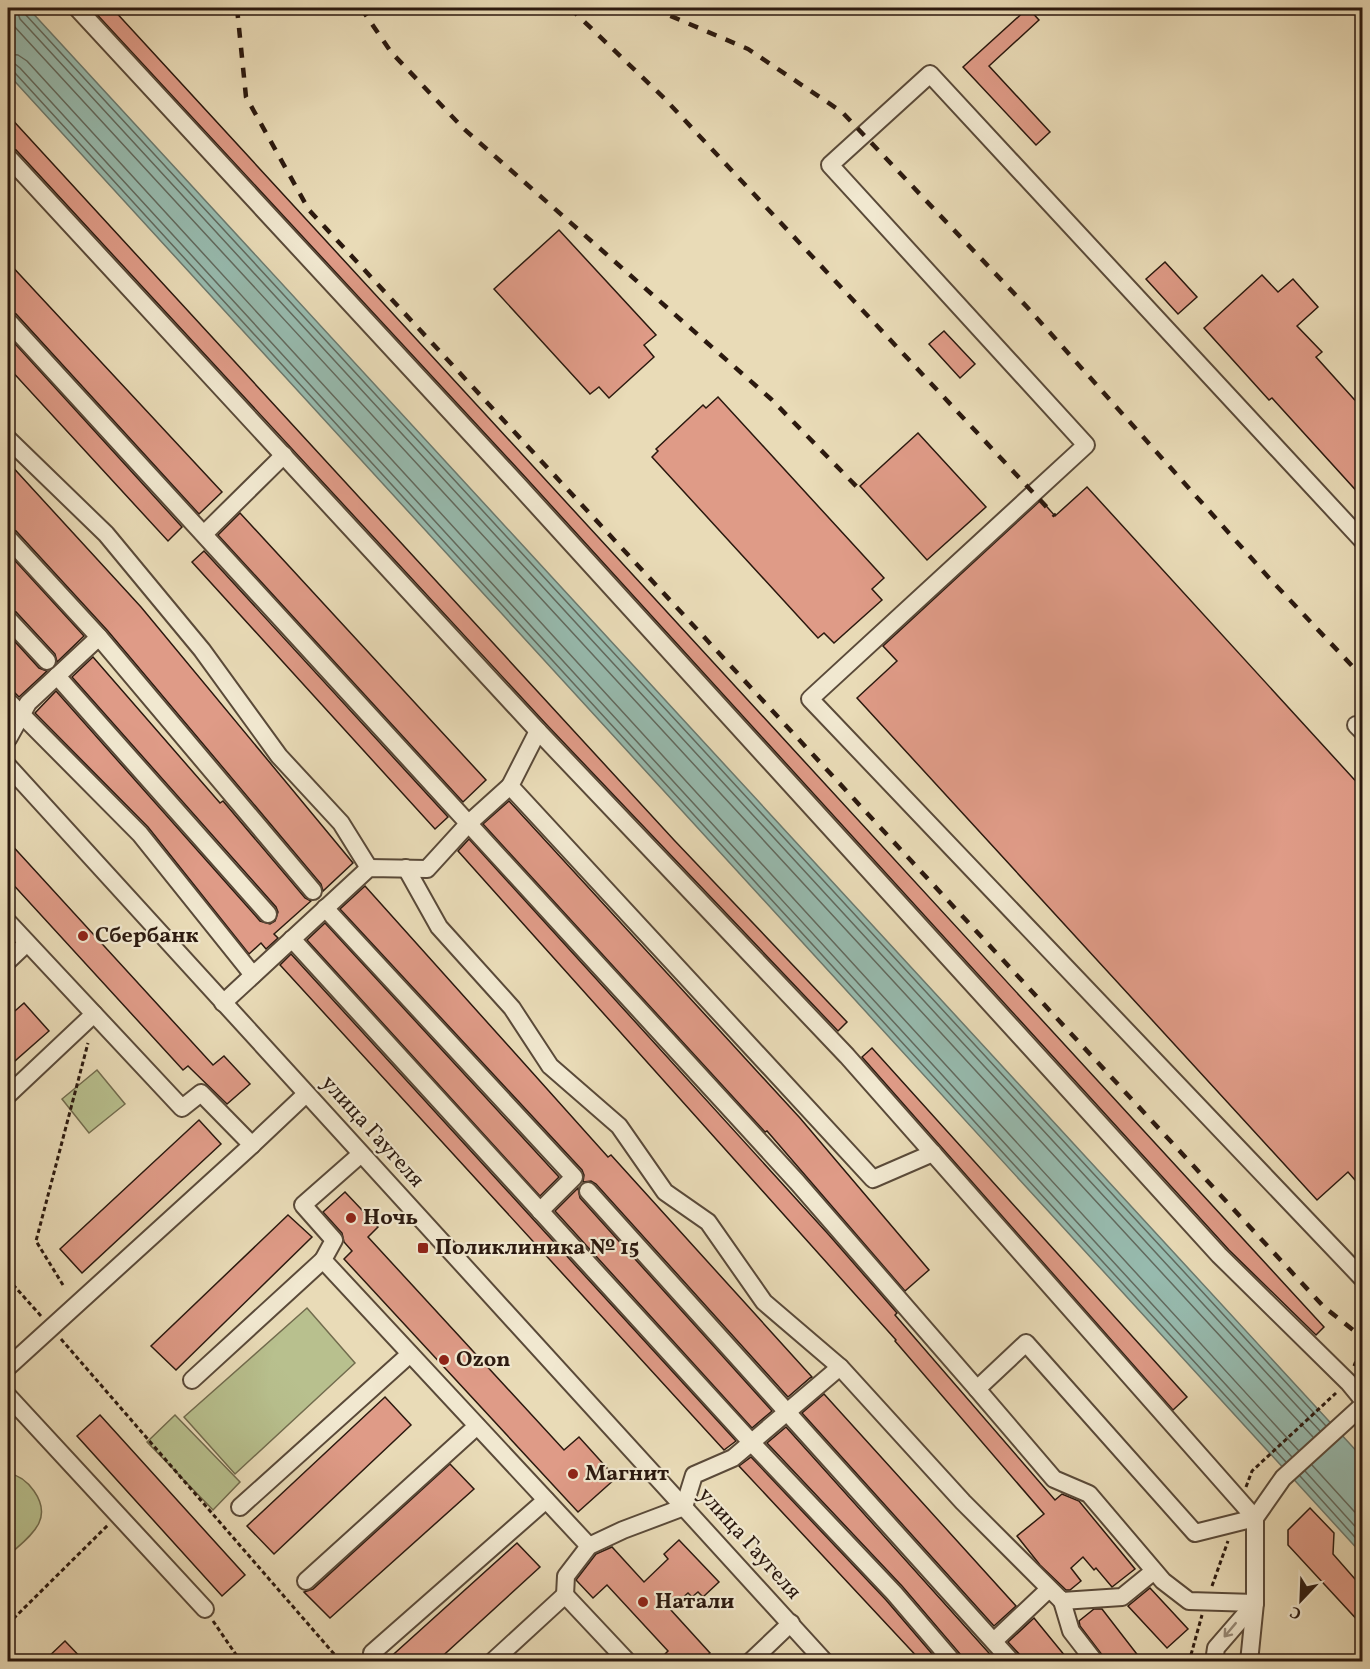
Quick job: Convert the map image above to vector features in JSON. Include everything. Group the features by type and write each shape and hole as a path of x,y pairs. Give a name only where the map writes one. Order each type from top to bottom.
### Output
{"street":[{"path":"77,8 519,486 1219,1255 1348,1382 1362,1399"},
{"path":"1362,540 930,74 830,165 1086,445 810,699 1362,1278"},
{"path":"8,157 538,731 847,1056 1254,1518"},
{"path":"8,321 797,1182 1054,1479 1089,1494 1163,1581 1189,1601 1255,1603"},
{"path":"8,439 106,534 202,650 279,756 341,823 369,868"},
{"path":"204,534 284,455"},
{"path":"8,538 99,637 312,891"},
{"path":"8,619 47,661"},
{"path":"8,740 28,703 99,637"},
{"path":"57,676 268,914"},
{"path":"8,701 140,834 253,975"},
{"path":"223,1002 369,868 427,869 469,823 510,786 538,731"},
{"name":"улица Гаугеля","path":"8,766 825,1662"},
{"path":"510,786 873,1179 933,1153"},
{"path":"406,868 439,927 512,1008 550,1066 619,1126 665,1192 708,1222 764,1302 840,1367 963,1502 1062,1601 1071,1631 1095,1662"},
{"path":"325,909 574,1177 540,1211"},
{"path":"8,922 182,1108 201,1093 252,1145"},
{"path":"292,939 751,1442 894,1593 953,1662"},
{"path":"8,961 27,943"},
{"path":"8,1095 94,1014"},
{"path":"8,1366 306,1094"},
{"path":"192,1380 323,1260 334,1240 303,1205 361,1154"},
{"path":"588,1191 1012,1662"},
{"path":"323,1260 588,1546"},
{"path":"976,1389 1026,1343 1195,1533 1254,1518"},
{"path":"240,1507 410,1354"},
{"path":"492,1662 565,1595 566,1576 588,1546 684,1506 694,1475 733,1458 840,1367"},
{"path":"8,1396 205,1609"},
{"path":"1249,1662 1255,1603 1254,1518 1283,1478 1357,1410"},
{"path":"306,1581 477,1426"},
{"path":"372,1653 546,1500"},
{"path":"1062,1601 1122,1596 1154,1571"},
{"path":"994,1641 1049,1589"},
{"path":"565,1595 628,1662"},
{"path":"1214,1662 1216,1648 1255,1603"},
{"path":"750,1662 791,1623"}],"path":[{"path":"63,1285 36,1241 94,1014"},
{"path":"8,1279 341,1662"},
{"path":"1241,1503 1252,1472 1331,1398"},
{"path":"8,1624 118,1515"},
{"path":"1189,1662 1234,1524"},
{"path":"205,1609 241,1662"}],"green space":[{"path":"97,1070 125,1104 89,1133 62,1099"},
{"path":"307,1308 355,1363 235,1474 184,1417"},
{"path":"175,1415 240,1482 213,1510 147,1442"},
{"path":"8,1473 29,1484 40,1502 42,1511 40,1520 31,1535 8,1556"}],"water":[{"path":"8,8 28,8 1362,1457 1362,1554 8,74"}],"building":[{"path":"91,8 112,8 1324,1327 1316,1335 1229,1250 527,479"},
{"path":"1028,8 1039,20 989,66 1050,132 1036,145 963,67"},
{"path":"8,115 674,840 847,1022 838,1031 546,724 16,150 8,147"},
{"path":"559,230 656,335 644,345 654,357 609,398 599,387 590,394 494,289"},
{"path":"8,262 222,492 199,514 16,314 8,311"},
{"path":"1165,262 1197,297 1178,314 1146,279"},
{"path":"1262,275 1278,292 1293,279 1318,307 1297,326 1322,352 1316,357 1362,408 1362,497 1272,398 1269,400 1204,328"},
{"path":"944,331 975,364 960,378 929,344"},
{"path":"8,336 182,527 168,541 8,367"},
{"path":"718,397 884,578 872,589 882,600 834,643 824,633 818,638 652,457 658,451 656,449 703,405 706,408"},
{"path":"918,433 986,507 927,560 860,486"},
{"path":"8,462 141,607 353,863 323,891 321,884 107,630 16,531 8,528"},
{"path":"1087,487 1362,788 1362,1188 1348,1172 1317,1200 857,698 897,661 883,646 1041,500 1055,516"},
{"path":"240,513 486,780 463,802 218,535"},
{"path":"204,551 448,817 435,829 192,562"},
{"path":"8,553 84,636 57,662 55,654 16,612 8,609"},
{"path":"8,634 39,668 47,671 19,697 8,686"},
{"path":"93,657 220,803 223,801 305,898 311,901 274,934 278,938 266,949 261,943 249,954 148,827 35,713 56,691 260,921 270,924 275,921 278,912 276,907 72,677"},
{"path":"509,801 800,1118 929,1270 905,1291 767,1131 765,1132 483,824"},
{"path":"469,839 829,1235 1055,1500 1062,1494 1079,1501 1135,1569 1112,1587 1083,1557 1071,1568 1081,1581 1070,1590 1066,1590 1040,1565 1017,1536 1044,1514 896,1340 458,851"},
{"path":"8,841 213,1065 224,1056 250,1084 227,1104 188,1066 183,1070 8,879"},
{"path":"365,886 608,1157 611,1155 812,1377 788,1397 596,1184 591,1181 583,1182 582,1170 340,909"},
{"path":"325,923 559,1177 540,1196 307,940"},
{"path":"291,954 736,1441 724,1450 280,965"},
{"path":"24,1003 49,1031 8,1067 8,1017"},
{"path":"872,1048 1187,1397 1173,1410 862,1057"},
{"path":"199,1120 221,1144 82,1273 60,1249"},
{"path":"578,1188 580,1198 772,1411 752,1428 555,1211"},
{"path":"345,1192 378,1227 368,1237 564,1450 579,1437 616,1478 578,1512 344,1259 352,1251 344,1242 342,1233 323,1212"},
{"path":"288,1215 312,1237 176,1370 151,1346"},
{"path":"824,1394 1016,1606 994,1626 802,1413"},
{"path":"385,1397 411,1425 274,1554 247,1526"},
{"path":"100,1415 245,1575 222,1596 77,1436"},
{"path":"786,1427 997,1662 963,1662 961,1655 902,1586 767,1443"},
{"path":"751,1457 886,1600 939,1662 922,1662 739,1466"},
{"path":"450,1464 474,1489 330,1618 304,1592 313,1589"},
{"path":"1310,1508 1334,1533 1333,1554 1362,1587 1362,1625 1288,1545 1288,1530"},
{"path":"679,1540 719,1582 703,1597 698,1592 692,1597 688,1593 670,1609 710,1653 700,1662 657,1662 668,1651 607,1585 593,1598 576,1580 596,1554 612,1547 644,1582 668,1559 664,1554"},
{"path":"517,1543 540,1567 436,1662 385,1662"},
{"path":"1150,1588 1188,1629 1167,1648 1128,1606"},
{"path":"1094,1609 1102,1609 1143,1662 1105,1662 1080,1626 1079,1621"},
{"path":"1034,1618 1070,1662 1022,1662 1020,1655 1008,1642"},
{"path":"65,1641 85,1662 43,1662"}],"railway":[{"path":"237,8 246,97 309,210 1324,1307 1362,1337"},
{"path":"361,8 391,52 464,129 771,399 858,488"},
{"path":"570,8 664,98 1055,516"},
{"path":"652,8 748,49 842,112 1027,307 1270,579 1356,670"}],"place":[{"name":"Сбербанк","path":"83,936"},
{"name":"Ночь","path":"351,1218"},
{"name":"Поликлиника № 15","path":"423,1248"},
{"name":"Ozon","path":"444,1360"},
{"name":"Магнит","path":"573,1474"},
{"name":"Натали","path":"643,1602"}]}
